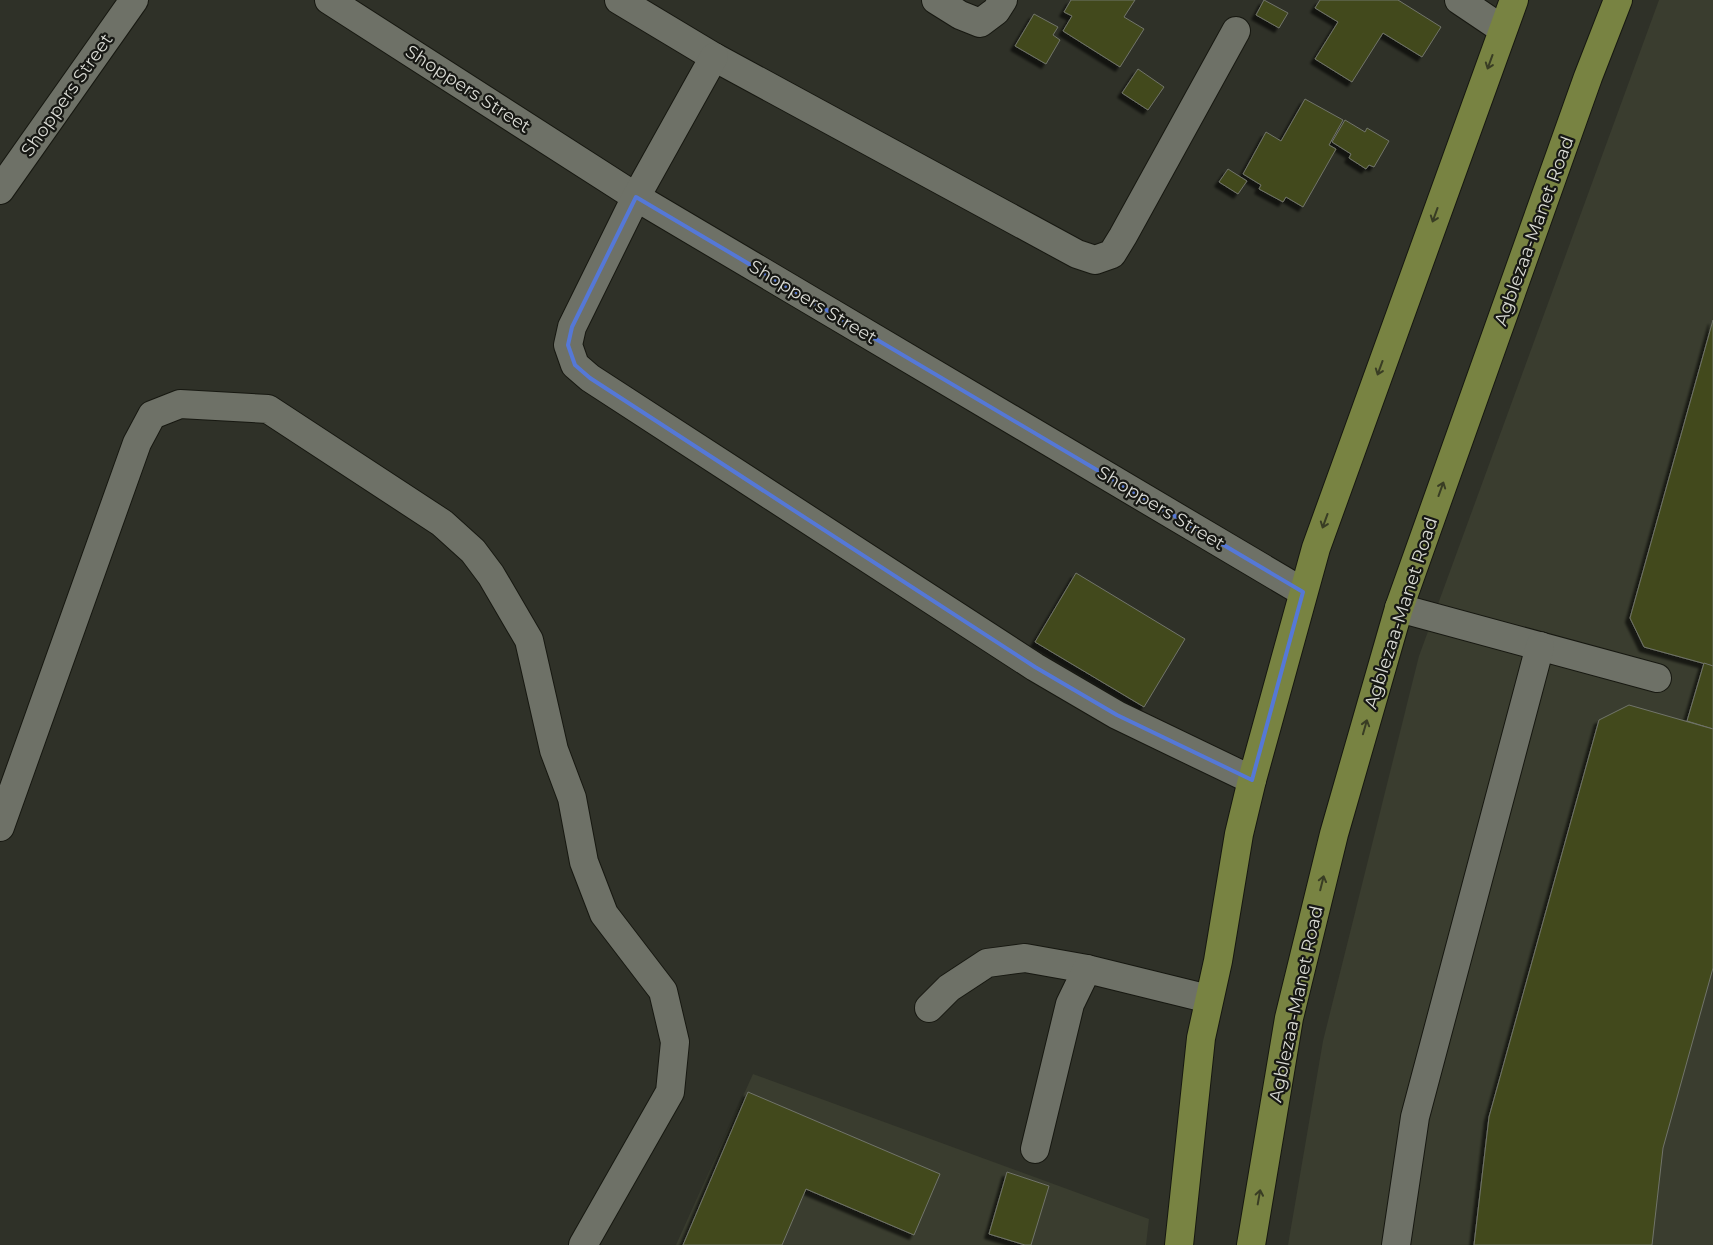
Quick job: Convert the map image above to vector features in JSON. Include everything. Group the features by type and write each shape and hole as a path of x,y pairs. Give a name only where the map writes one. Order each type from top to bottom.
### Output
{"main road":[{"path":"1179,1245 1201,1038 1218,962 1239,834 1252,780 1316,548 1514,0"},
{"name":"Agblezaa-Manet Road","path":"1251,1245 1289,1018 1334,834 1399,608 1618,0"}],"street":[{"name":"Shoppers Street","path":"0,190 134,0"},
{"name":"Shoppers Street","path":"329,0 636,197 1303,592"},
{"path":"619,0 714,57 1077,254 1095,260 1112,254 1236,32"},
{"path":"936,0 960,15 980,23 996,11 1003,0"},
{"path":"1459,0 1502,29"},
{"path":"714,57 636,197 572,327 568,346 575,364 590,378 1035,667 1117,715 1252,780"},
{"path":"0,827 137,443 152,415 180,404 268,410 442,524 473,551 491,575 529,640 554,750 572,798 584,862 604,914 663,991 675,1042 670,1092 583,1245"},
{"path":"1399,608 1657,678"},
{"path":"1396,1245 1415,1117 1540,646"},
{"path":"929,1008 949,988 987,963 1025,958 1087,969 1209,1000"},
{"path":"1035,1149 1070,1004 1087,969"}],"highlighted area":[{"path":"636,197 1303,592 1252,780 1117,715 1035,667 590,378 575,365 568,345 572,327"}],"shaded area":[{"path":"1659,0 1713,0 1713,1245 1288,1245 1323,1041 1419,656"},
{"path":"753,1074 1149,1219 1146,1245 676,1245"}],"building":[{"path":"1071,0 1135,0 1124,17 1144,29 1120,67 1063,31 1072,16 1064,12"},
{"path":"1264,0 1288,13 1279,28 1256,15"},
{"path":"1320,0 1398,0 1441,27 1422,57 1383,33 1352,82 1315,59 1338,22 1315,8"},
{"path":"1034,14 1058,27 1053,35 1060,40 1046,64 1015,46"},
{"path":"1138,69 1164,87 1148,110 1122,93"},
{"path":"1305,99 1343,120 1329,145 1336,149 1303,207 1286,197 1283,202 1259,189 1261,185 1243,174 1266,132 1281,141"},
{"path":"1345,120 1365,132 1367,128 1389,141 1374,167 1369,165 1366,169 1349,158 1351,154 1332,142"},
{"path":"1228,169 1247,181 1238,194 1219,182"},
{"path":"1713,320 1713,666 1644,647 1630,618"},
{"path":"1076,573 1185,639 1144,707 1035,642"},
{"path":"1704,663 1713,666 1713,729 1687,721"},
{"path":"1629,705 1713,729 1713,968 1663,1148 1652,1245 1474,1245 1489,1117 1599,720"},
{"path":"748,1092 940,1174 914,1235 806,1189 782,1245 683,1245"},
{"path":"1007,1172 1049,1186 1031,1245 1025,1245 989,1234"}]}
